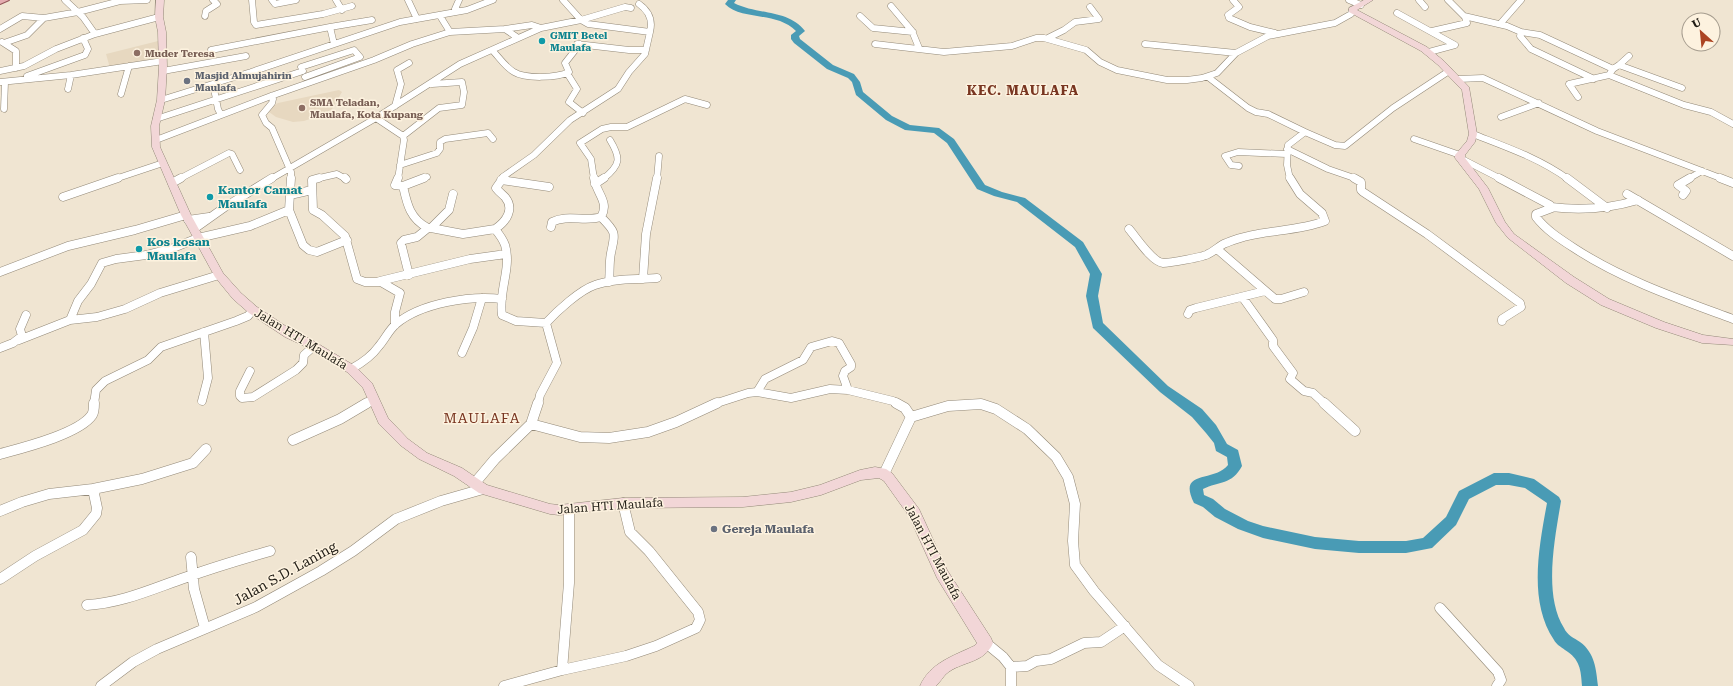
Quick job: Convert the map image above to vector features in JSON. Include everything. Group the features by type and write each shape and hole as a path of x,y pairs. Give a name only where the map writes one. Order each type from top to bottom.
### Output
{"main road":[{"path":"0,2 5,0"}],"street":[{"path":"65,0 78,12 95,34"},
{"path":"0,29 22,16 44,18 78,12 120,1 147,0"},
{"name":"Jalan HTI Maulafa","path":"160,0 163,66 161,100 156,119 156,147 191,225 219,275 237,296 253,310 289,334 313,346 351,369 368,386 383,421 404,442 423,456 458,472 479,486 550,510 569,510 623,503 743,502 803,494 860,475 875,472 884,474 892,481 914,513 942,574 986,643"},
{"path":"205,16 206,11 217,4 213,0"},
{"path":"252,0 254,22 256,25 342,10 352,6"},
{"path":"272,0 275,4 296,0"},
{"path":"336,0 342,10"},
{"path":"408,0 417,19"},
{"path":"459,0 455,9 459,11"},
{"path":"161,100 400,22 440,16 475,7 493,0"},
{"path":"563,0 581,20 588,24 650,32"},
{"path":"1233,0 1239,7 1228,15 1229,18 1250,27 1276,33"},
{"path":"1350,0 1365,2"},
{"path":"1419,0 1426,8"},
{"path":"1432,31 1467,23 1464,16 1449,0"},
{"path":"1500,24 1505,15 1519,5 1521,0"},
{"path":"403,186 411,216 417,222 429,228 458,236 472,235 495,229 505,224 507,220 508,202 496,188 501,180 512,169 534,155 570,120 618,89 629,72 643,58 652,22 646,8 649,5 641,2"},
{"path":"875,44 950,52 976,48 1012,46 1036,38 1048,38 1066,46 1086,50 1102,64 1130,73 1171,80 1195,80 1208,77 1221,70 1236,53 1276,33 1335,23 1351,14 1352,10 1365,2"},
{"path":"891,6 913,32 918,40 919,48"},
{"path":"70,320 78,301 91,284 97,270 102,264 116,259 146,255 173,248 191,225 210,216 376,118 460,64 541,28 581,20 625,7 631,8"},
{"path":"1048,38 1064,30 1075,22 1099,18 1099,16 1090,7"},
{"path":"1352,10 1429,52 1464,86 1468,96 1468,112 1473,134 1471,142 1460,157"},
{"path":"1397,12 1455,45 1429,52"},
{"path":"440,16 450,32"},
{"path":"860,16 873,28 913,32"},
{"path":"1464,16 1500,24 1521,32 1545,37 1616,67 1682,88"},
{"path":"0,71 28,64 56,49 83,38 160,17"},
{"path":"2,42 27,35 44,18"},
{"path":"211,50 294,33 372,20"},
{"path":"156,140 271,96 374,60 416,42 450,32 506,29 532,24 541,28"},
{"path":"330,27 334,44"},
{"path":"506,29 518,38"},
{"path":"1521,32 1520,36 1531,49 1594,79"},
{"path":"17,80 85,54 88,49 83,38"},
{"path":"2,42 16,51 16,68"},
{"path":"582,113 569,100 577,89 568,73 565,63 578,44 629,50 646,50"},
{"path":"1145,44 1236,53"},
{"path":"156,119 303,72 360,57 354,50 303,72"},
{"path":"492,50 512,71 518,75 542,76 568,73"},
{"path":"4,109 3,82 71,75 129,66 163,66 246,56"},
{"path":"1578,97 1569,84 1609,75 1616,67 1630,56"},
{"path":"296,57 303,72 305,85"},
{"path":"395,106 400,89 400,77 397,70 409,63"},
{"path":"121,94 129,66"},
{"path":"1208,77 1248,108 1256,112 1268,114 1335,145 1345,146 1393,108 1449,71"},
{"path":"68,89 71,75"},
{"path":"1609,75 1684,105 1712,112 1733,124"},
{"path":"1458,79 1484,78 1597,131 1733,183"},
{"path":"403,136 439,108 462,105 464,92 462,82 430,84"},
{"path":"213,84 221,115"},
{"path":"271,96 273,99 272,103 262,115 263,120 272,128 289,168 289,210 300,240 309,250 320,252 347,240"},
{"path":"551,227 553,221 560,218 587,221 601,217 604,212 605,203 595,184 591,160 580,145 581,142 602,129 624,127 634,124 685,99 708,105"},
{"path":"1501,117 1539,103"},
{"path":"376,118 403,136 404,140 399,179 395,185 403,186 427,176"},
{"path":"1129,229 1147,252 1160,263 1201,256 1217,249 1225,243 1234,240 1270,232 1312,226 1325,221 1325,217 1321,212 1301,195 1291,182 1286,166 1287,152 1290,142 1305,132"},
{"path":"400,165 437,153 440,149 440,142 446,139 488,133 493,139"},
{"path":"1473,134 1527,156 1549,167 1566,177 1607,208"},
{"path":"1414,139 1460,157 1551,206 1593,211 1639,199"},
{"path":"595,184 608,176 617,158 618,154 610,140"},
{"path":"1239,166 1231,165 1225,156 1235,152 1287,152 1359,180 1361,182 1360,188 1363,192 1427,234 1520,302 1520,307 1508,314 1502,319 1502,321"},
{"path":"172,182 229,153 232,154 240,170"},
{"path":"643,279 644,247 648,219 657,185 659,156"},
{"path":"1460,157 1483,188 1501,223 1511,236 1570,280 1606,302 1660,325 1702,339 1732,342"},
{"path":"63,197 75,191 163,163"},
{"path":"1683,195 1686,191 1678,185 1702,171"},
{"path":"346,179 337,174 312,181 313,210 329,220 343,234 347,240 357,279 361,282 380,281 470,259 506,254"},
{"path":"501,180 549,187"},
{"path":"290,195 312,190"},
{"path":"409,275 401,248 401,243 404,240 417,237 449,210 453,194"},
{"path":"1627,194 1639,199 1733,256"},
{"path":"1551,206 1550,208 1536,214 1536,217 1548,230 1572,247 1623,276 1733,319"},
{"path":"0,272 68,246 135,230 191,225 250,226 289,210"},
{"path":"191,225 210,216"},
{"path":"601,217 610,226 615,236 614,244 610,253 609,282"},
{"path":"495,229 503,239 506,254 501,311 504,316 516,321 546,323"},
{"path":"1217,249 1271,297 1278,300 1304,292"},
{"path":"0,348 70,320 97,317 125,309 160,293 219,275"},
{"path":"546,323 561,307 594,285 609,282 657,278"},
{"path":"380,281 400,293 395,312 395,325"},
{"path":"1188,314 1190,310 1196,308 1265,292"},
{"path":"351,369 360,364 375,350 395,325 403,318 446,303 482,298 502,299"},
{"path":"462,353 473,328 482,298"},
{"path":"1243,298 1273,340 1273,346 1293,373 1290,379 1304,391 1313,394 1355,431"},
{"path":"0,454 59,435 79,426 94,414 96,390 105,381 148,360 161,347 248,316 253,310"},
{"path":"19,340 22,336 20,329 26,316"},
{"path":"479,486 494,459 530,424 536,413 540,395 557,363 546,323"},
{"path":"202,401 208,378 204,332"},
{"path":"757,392 760,383 766,377 803,360 811,347 832,341 838,342 852,364 851,367 845,371 843,376 848,390"},
{"path":"250,371 240,391 240,396 242,398 253,397 296,370 302,363 304,355 313,346"},
{"path":"530,424 580,437 609,438 648,432 737,396 757,392 791,398 830,389 848,390 893,400 905,408 911,417"},
{"path":"293,440 340,419 374,399"},
{"path":"884,474 911,417 948,406 981,404 996,409 1027,429 1056,457 1068,477 1075,504 1073,541 1075,565 1094,591 1158,664 1189,686"},
{"path":"0,511 22,502 49,494 93,489 132,482 196,461 206,449"},
{"name":"Jalan S.D. Laning","path":"101,686 133,662 157,649 256,607 321,571 353,551 388,524 407,513 456,496 479,486"},
{"path":"0,579 35,556 83,530 96,514 97,508 93,489"},
{"path":"504,686 562,670 626,656 687,633 696,628 700,623 700,616 687,597 649,551 630,532 623,503"},
{"path":"562,670 569,582 569,510"},
{"path":"87,605 100,605 121,601 152,592 193,574 270,551"},
{"path":"191,557 194,589 205,628"},
{"path":"1440,608 1498,672 1501,680 1497,686"},
{"path":"1011,667 1027,666 1036,661 1062,656 1084,643 1101,642 1125,626"},
{"path":"927,686 942,668 979,651 986,643 1003,657 1011,667 1011,686"}],"shaded area":[{"name":"Muder Teresa","path":"162,40 162,59 110,68 106,54"},
{"name":"SMA Teladan, Maulafa, Kota Kupang","path":"339,90 342,92 332,109 324,114 304,121 293,122 276,117 269,112 273,106 278,103"}],"waterway":[{"path":"732,0 729,4 738,8 777,17 794,24 801,31 795,35 795,39 797,41 830,67 851,76 856,82 859,93 889,118 908,128 936,130 951,141 981,187 998,194 1021,200 1079,245 1096,274 1092,296 1097,325 1164,389 1197,413 1211,429 1220,442 1221,447 1233,454 1235,466 1232,471 1223,477 1196,486 1196,492 1199,499 1208,503 1220,513 1243,525 1263,532 1315,543 1359,547 1406,547 1427,544 1451,521 1464,495 1476,490 1494,479 1509,479 1529,483 1554,501 1547,551 1546,589 1548,607 1552,622 1559,635 1579,650 1583,655 1587,663 1590,686"}],"place":[{"name":"GMIT Betel Maulafa","path":"542,41"},
{"name":"Muder Teresa","path":"137,53"},
{"name":"Masjid Almujahirin Maulafa","path":"187,81"},
{"name":"SMA Teladan, Maulafa, Kota Kupang","path":"302,108"},
{"name":"Kantor Camat Maulafa","path":"210,197"},
{"name":"Kos kosan Maulafa","path":"139,249"},
{"name":"Gereja Maulafa","path":"714,529"}],"district":[{"name":"KEC. MAULAFA","path":"1023,90"},
{"name":"MAULAFA","path":"482,418"}]}
